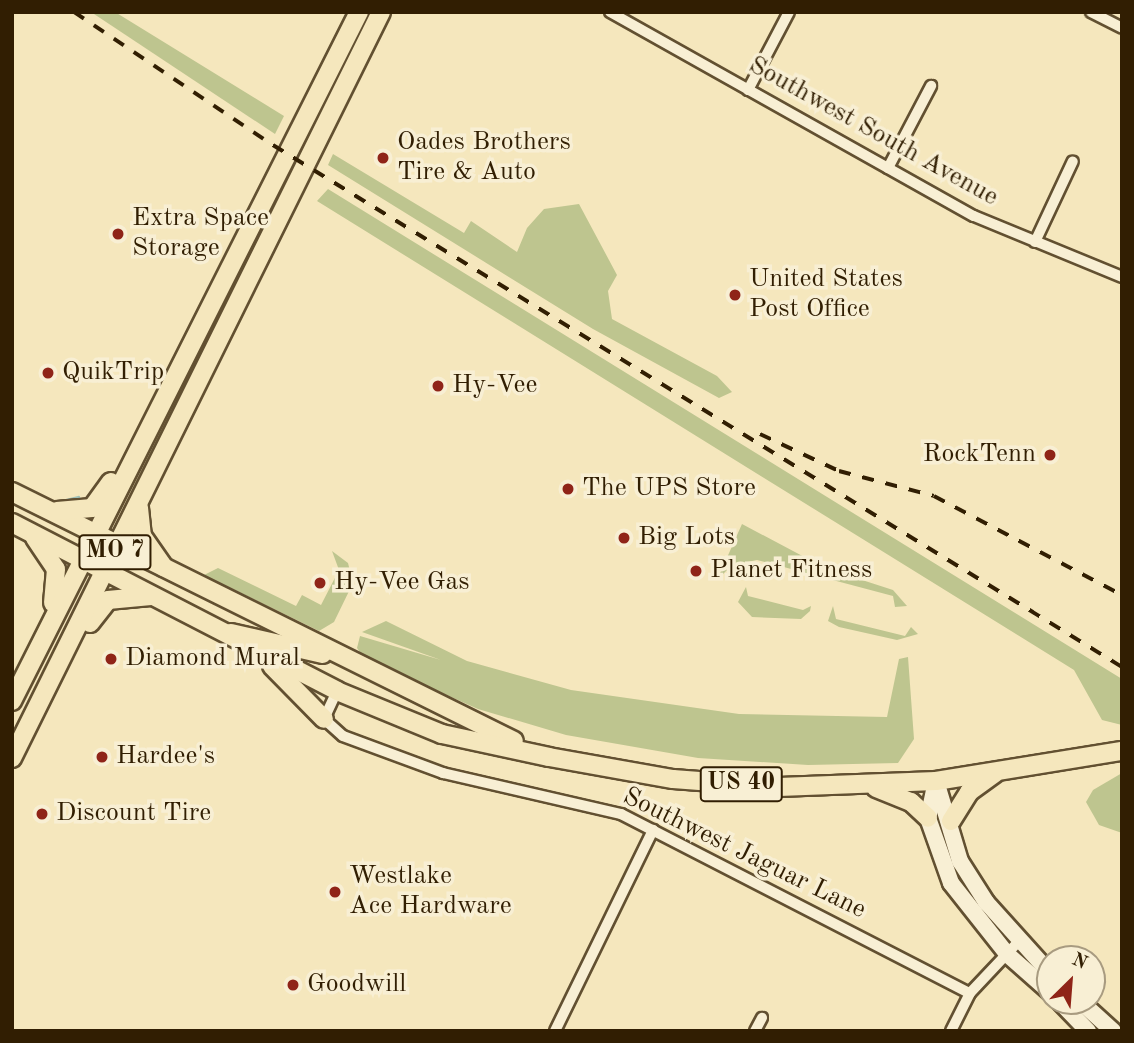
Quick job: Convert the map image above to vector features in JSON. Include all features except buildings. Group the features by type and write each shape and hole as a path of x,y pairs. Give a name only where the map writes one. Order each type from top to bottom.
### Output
{"main road":[{"name":"MO 7","path":"12,701 150,432 359,12"},
{"name":"MO 7","path":"12,758 140,504 381,12"},
{"path":"38,505 72,514 92,508 137,431 150,432"},
{"name":"US 40","path":"12,492 174,577 549,757"},
{"path":"140,504 142,536 174,577"},
{"name":"US 40","path":"12,523 218,632 337,691 442,734 549,757 673,779 779,787 936,781 1122,751"},
{"path":"30,532 59,578 44,637"},
{"path":"59,663 73,656 100,605 121,596 153,596"},
{"path":"218,632 334,654"},
{"path":"244,645 324,719"},
{"path":"950,821 970,792 999,771"},
{"path":"928,818 936,781"},
{"path":"936,781 960,861 1036,958"},
{"path":"859,784 911,802 928,818 951,883 1007,954 1036,980"},
{"path":"1073,1015 1088,1031"},
{"path":"1095,1015 1113,1031"}],"street":[{"name":"Southwest South Avenue","path":"610,12 888,168 1035,242 1122,277"},
{"path":"748,90 789,12"},
{"path":"1091,12 1122,28"},
{"path":"888,168 931,86"},
{"path":"1035,242 1073,160"},
{"path":"324,719 337,691"},
{"name":"Southwest Jaguar Lane","path":"324,719 342,736 381,753 621,814 970,993"},
{"path":"555,1031 653,830"},
{"path":"951,1031 970,993 1020,940"},
{"path":"755,1031 762,1018"}],"green space":[{"path":"91,12 115,12 284,116 275,134"},
{"path":"333,154 464,233 471,221 517,252 527,228 544,209 579,204 617,275 608,291 612,319 717,376 732,392 719,398 593,329 328,165"},
{"path":"328,189 1122,679 1122,725 1102,720 1074,670 317,201"},
{"path":"742,524 825,568 893,590 907,606 895,607 893,596 757,560 732,565 717,580"},
{"path":"332,551 348,563 353,583 334,622 319,631 204,575 218,568 296,606 302,595 321,605 339,570"},
{"path":"746,587 748,596 803,610 811,606 810,611 801,619 752,617 738,602"},
{"path":"833,606 836,619 905,636 911,627 918,634 897,640 839,627 828,621"},
{"path":"386,621 467,661 571,690 739,714 887,717 899,659 908,657 914,739 898,763 808,765 698,758 566,735 478,709 364,658 357,648 360,636 441,660 362,632"},
{"path":"1122,773 1122,833 1099,825 1086,802 1093,790"}],"waterway":[{"path":"54,504 78,498"}],"railway":[{"path":"74,12 273,145 1122,667"},
{"path":"760,434 839,471 934,496 1122,595"}],"place":[{"name":"Oades Brothers Tire & Auto","path":"383,158"},
{"name":"Extra Space Storage","path":"118,234"},
{"name":"United States Post Office","path":"735,295"},
{"name":"QuikTrip","path":"48,373"},
{"name":"Hy-Vee","path":"438,386"},
{"name":"RockTenn","path":"1050,455"},
{"name":"The UPS Store","path":"568,489"},
{"name":"Big Lots","path":"624,538"},
{"name":"Planet Fitness","path":"696,571"},
{"name":"Hy-Vee Gas","path":"320,583"},
{"name":"Diamond Mural","path":"111,659"},
{"name":"Hardee's","path":"102,757"},
{"name":"Discount Tire","path":"42,814"},
{"name":"Westlake Ace Hardware","path":"335,892"},
{"name":"Goodwill","path":"293,985"}]}
